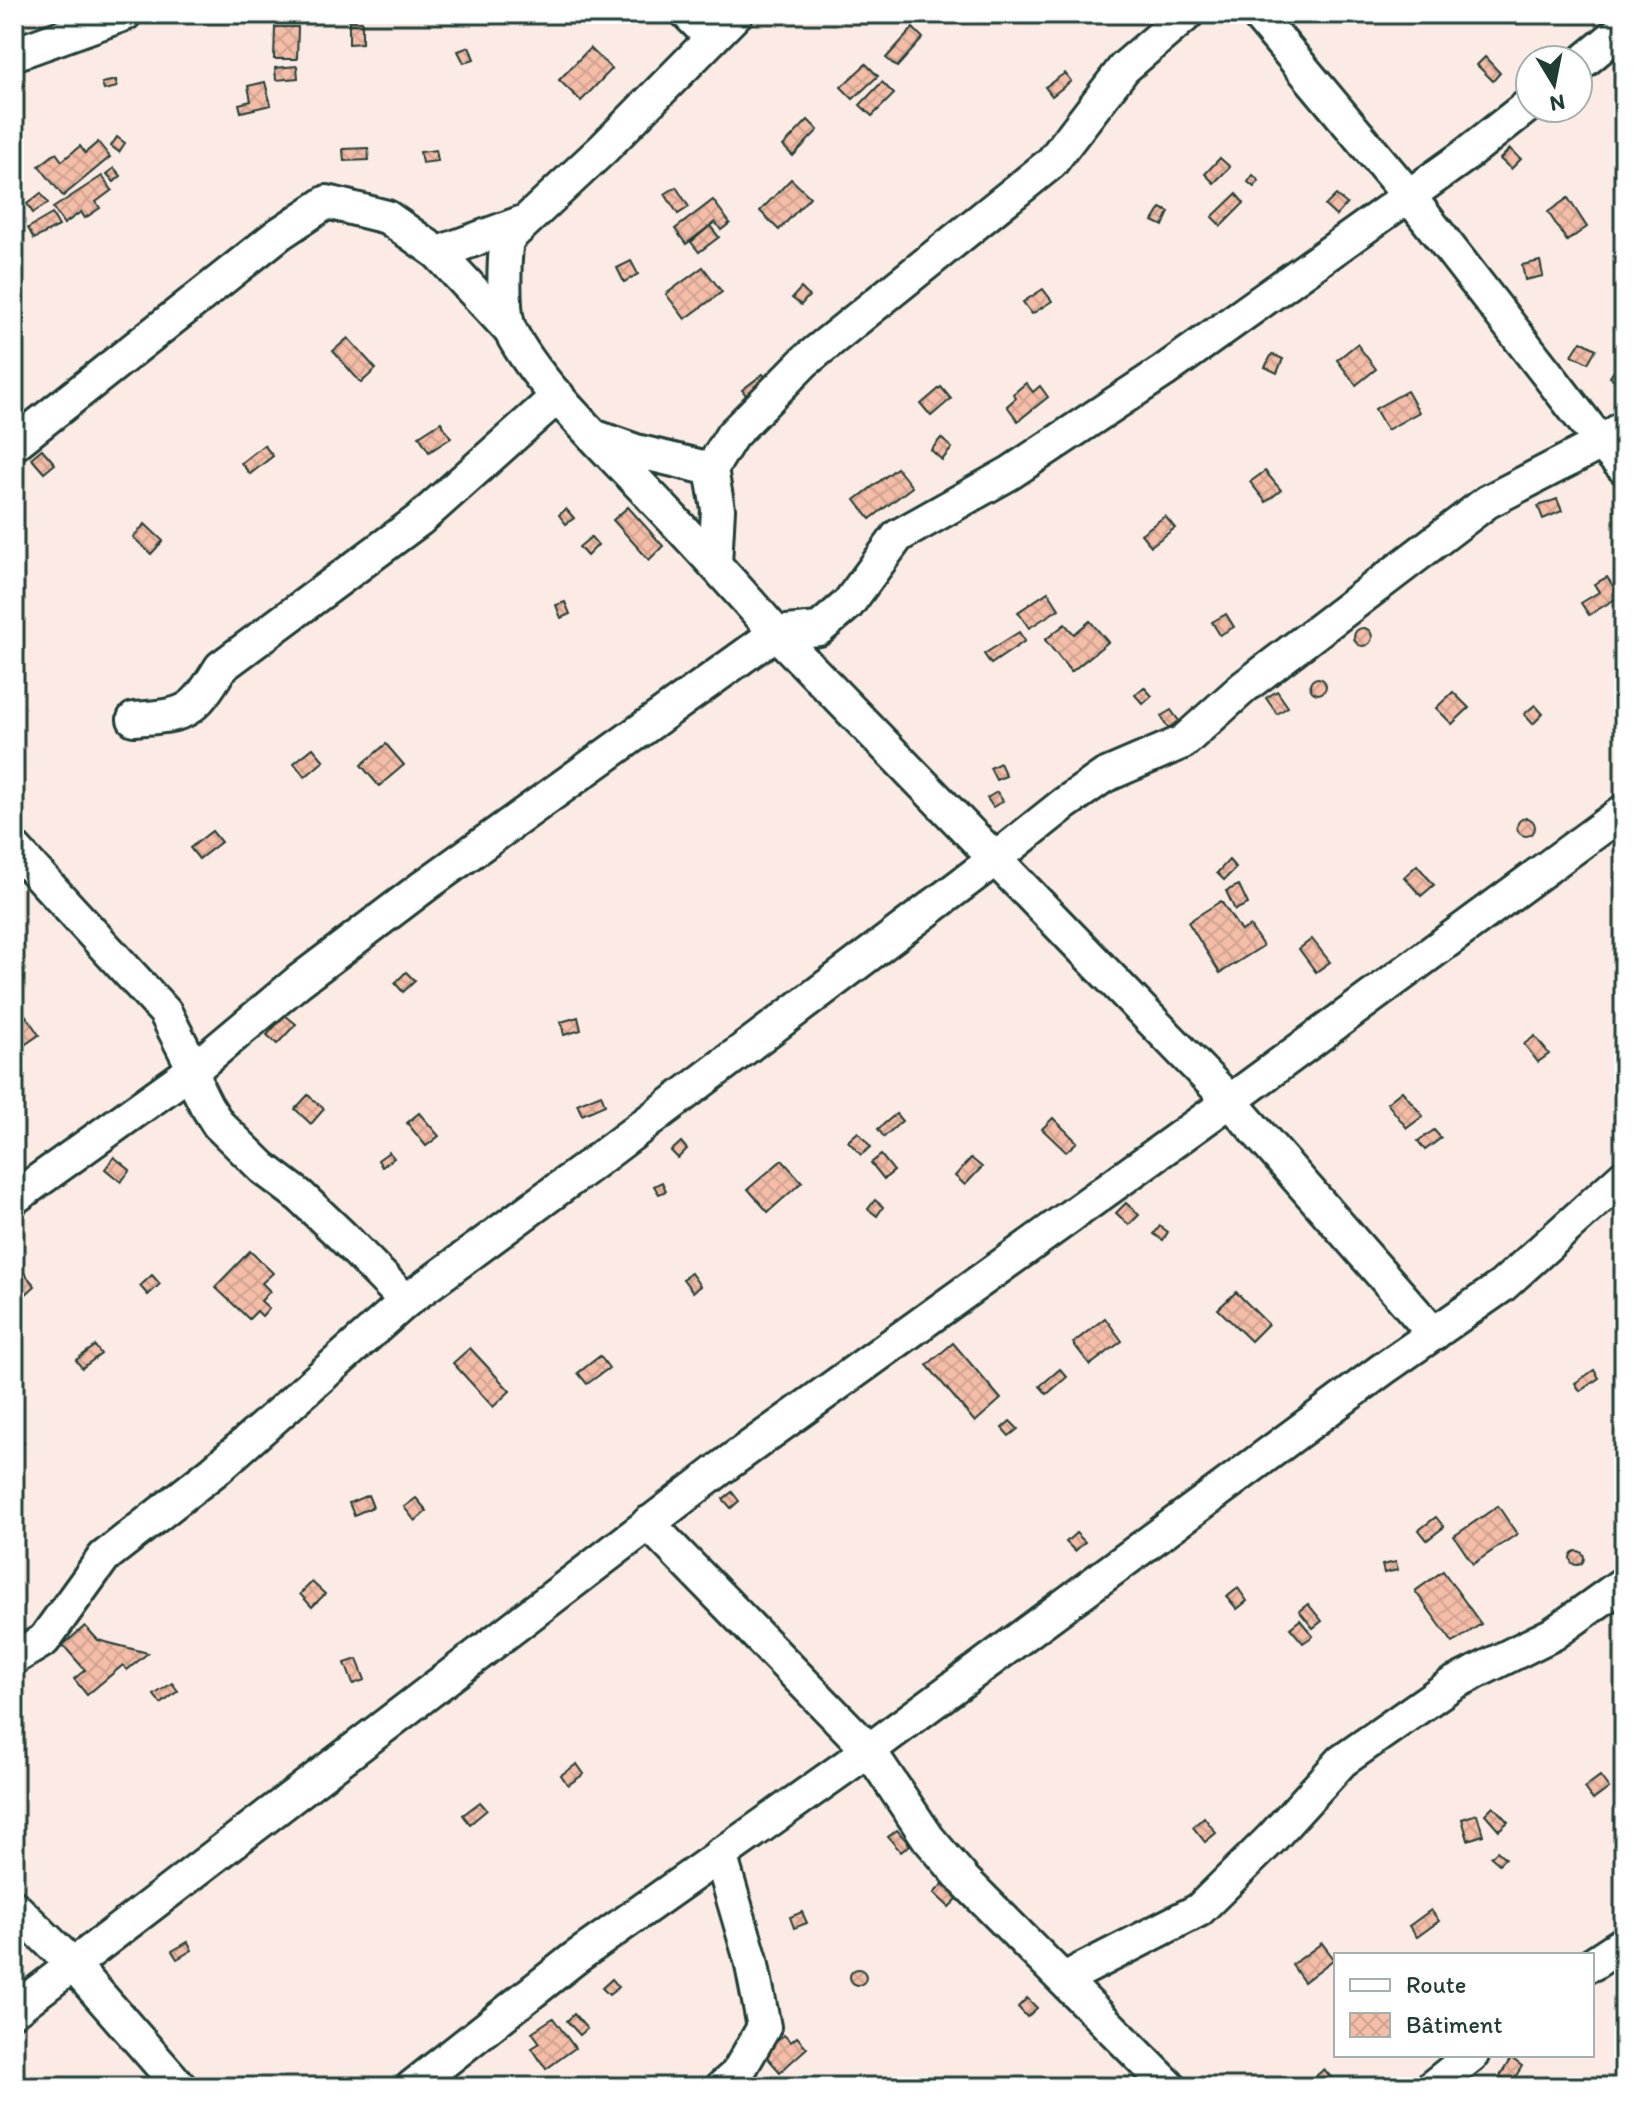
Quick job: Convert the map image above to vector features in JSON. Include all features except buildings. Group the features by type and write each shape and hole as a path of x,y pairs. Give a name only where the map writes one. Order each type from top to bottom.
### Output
{"street":[{"path":"14,54 125,14"},
{"path":"688,14 712,38"},
{"path":"508,328 504,274 507,239 603,149 736,14"},
{"path":"715,564 718,509 711,469 732,435 805,361 1051,163 1124,68 1187,14"},
{"path":"1257,14 1612,435 1624,468"},
{"path":"1594,53 1624,28"},
{"path":"14,1198 194,1069 299,981 427,884 776,633 819,629 848,604 898,536 1010,473 1152,380 1463,157 1514,117"},
{"path":"14,444 267,243 327,202 387,217 438,253 508,328 526,356 593,436 776,633 1230,1101 1434,1334"},
{"path":"438,253 523,222"},
{"path":"134,719 178,715 202,697 221,667 419,520 558,396"},
{"path":"14,1658 44,1640 104,1557 214,1471 406,1301 604,1155 1064,804 1104,776 1183,742 1244,687 1487,502 1612,435"},
{"path":"593,436 636,451 711,469"},
{"path":"14,2010 728,1463 1230,1101 1624,811"},
{"path":"14,848 165,1012 194,1069 197,1087 218,1124 263,1168 300,1196 406,1301"},
{"path":"412,2087 575,1958 869,1750 1502,1286 1624,1176"},
{"path":"648,1523 869,1750 928,1838 964,1880 1170,2087"},
{"path":"1064,1979 1199,1910 1271,1839 1342,1761 1452,1684 1553,1634 1624,1583"},
{"path":"720,1854 751,1960 764,2027 737,2074 722,2087"},
{"path":"14,1907 73,1965 180,2087"},
{"path":"1594,1963 1624,1943"},
{"path":"1432,2087 1470,2057"}]}
